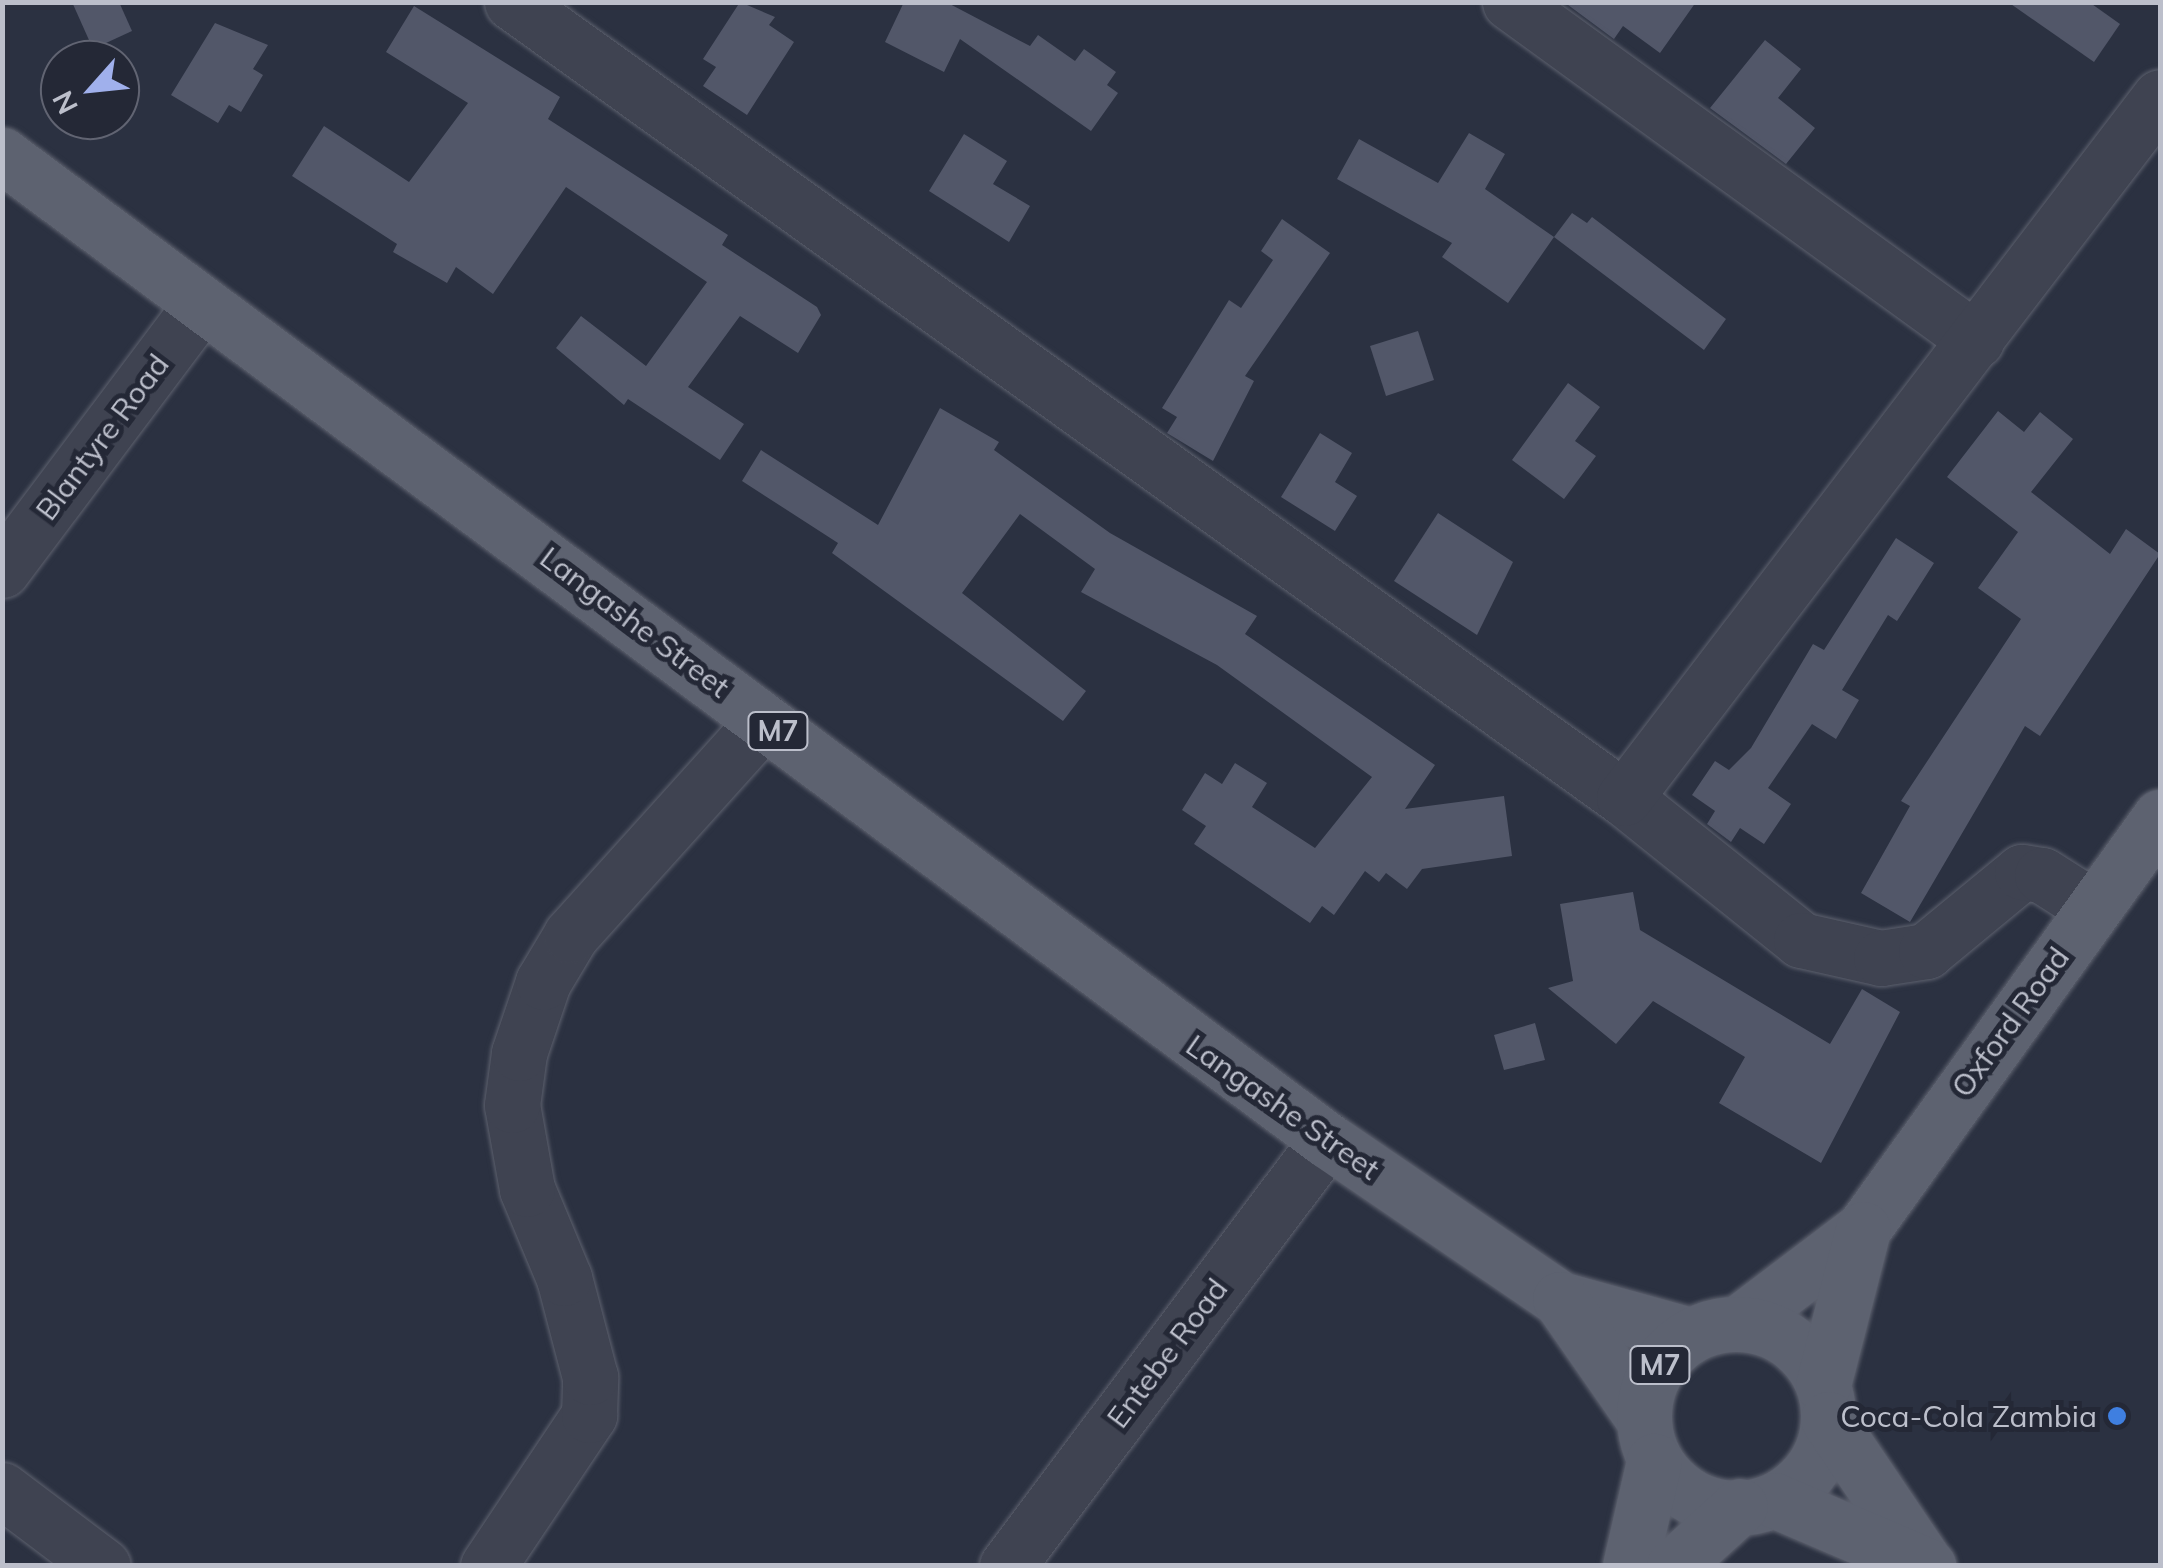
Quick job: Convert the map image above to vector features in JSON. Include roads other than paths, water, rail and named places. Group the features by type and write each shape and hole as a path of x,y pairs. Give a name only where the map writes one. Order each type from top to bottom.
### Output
{"main road":[{"name":"Langashe Street","path":"2,155 1327,1140 1560,1298 1714,1329"},
{"name":"Oxford Road","path":"1714,1329 1863,1229 2160,817"},
{"name":"Oxford Road","path":"1826,1402 1863,1229"},
{"name":"Langashe Street","path":"1560,1298 1649,1440"},
{"name":"M7","path":"1714,1329 1790,1342 1926,1564 1757,1503 1690,1497 1649,1440 1648,1386 1714,1329"},
{"path":"1674,1566 1757,1503 1813,1468 1826,1402"},
{"path":"1630,1566 1649,1440"}],"street":[{"path":"512,2 1624,798 1766,919 1845,952 1881,958 1926,951 2022,872 2042,875 2094,908"},
{"path":"1510,2 1976,340"},
{"path":"1624,798 2160,98"},
{"name":"Blantyre Road","path":"2,570 201,305"},
{"path":"488,1566 589,1415 590,1377 564,1278 528,1189 512,1105 519,1053 543,982 570,934 764,721"},
{"name":"Entebe Road","path":"1007,1566 1327,1140"},
{"path":"2,1490 103,1566"}],"place":[{"name":"Coca-Cola Zambia","path":"2117,1416"}]}
